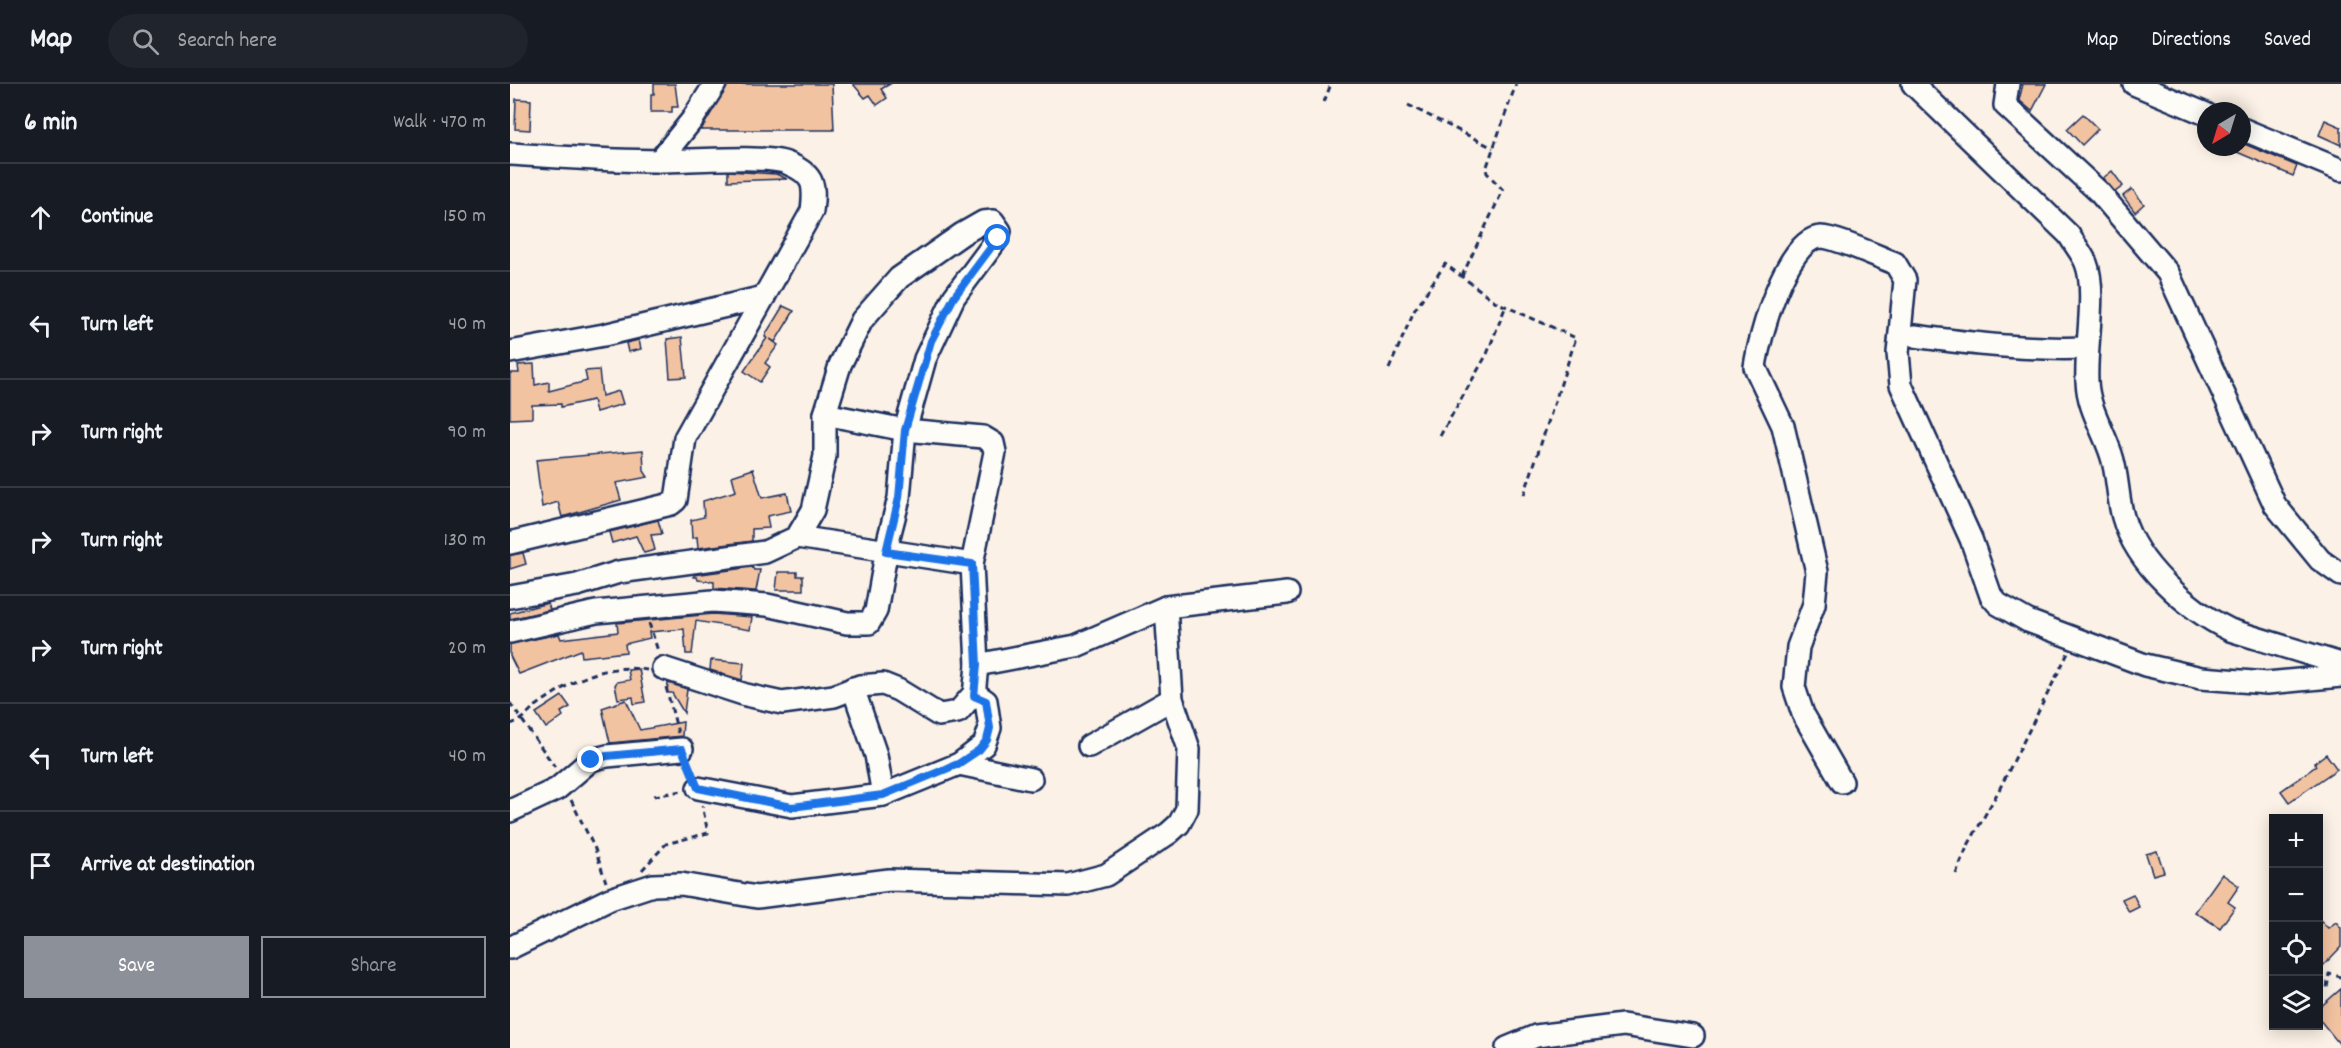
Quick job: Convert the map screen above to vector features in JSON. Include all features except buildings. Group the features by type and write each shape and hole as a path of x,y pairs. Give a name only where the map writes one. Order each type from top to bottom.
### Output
{"street":[{"path":"659,161 693,120 715,84"},
{"path":"1913,84 2069,235 2086,262 2090,280 2087,383 2091,408 2112,455 2123,518 2142,555 2183,600 2214,622 2230,630 2341,664"},
{"path":"2008,84 2005,105 2099,192 2168,273 2275,505 2320,560 2341,575"},
{"path":"2134,84 2197,110"},
{"path":"2251,133 2341,170"},
{"path":"510,154 659,161 764,160 788,163 807,175 814,186 812,211 685,438 676,500 608,521 510,543"},
{"path":"510,597 577,585 619,572 765,552 797,537 813,510 825,456 825,414 846,349 872,307 899,278 938,249 983,222 993,221 999,227 998,238 954,297 941,319 925,359 905,430 899,498 886,552 876,611 869,623 847,623 767,605 713,601 596,612 510,632"},
{"path":"1842,782 1803,714 1794,687 1798,647 1814,604 1817,572 1783,426 1755,367 1773,303 1795,254 1807,241 1822,237 1895,263 1901,269 1905,280 1898,352 1901,385 1971,539 1991,596 1998,604 2028,621 2145,665 2201,678 2267,683 2341,676"},
{"path":"510,352 604,335 764,297"},
{"path":"1915,336 1983,346 2039,349 2087,348"},
{"path":"825,414 905,430 983,437 990,440 995,447 972,564 977,665 974,696"},
{"path":"797,537 972,564"},
{"path":"977,665 1076,646 1166,607 1287,593"},
{"path":"510,948 609,891 666,884 757,897 889,880 1068,885 1093,880 1146,850 1174,829 1183,818 1188,800 1189,749 1172,699 1166,607"},
{"path":"663,668 746,695 782,703 834,696 854,688 875,684 891,686 933,712 946,716 958,712 967,700 974,696 983,698 988,705 989,734 979,750 958,764 883,795 792,807 698,788"},
{"path":"854,688 876,755 883,795"},
{"path":"1089,746 1172,699"},
{"path":"510,811 560,776 591,760 680,739"},
{"path":"958,764 1031,779"},
{"path":"1507,1048 1536,1036 1623,1024 1693,1036"}],"path":[{"path":"1324,102 1331,84"},
{"path":"1462,276 1503,190 1487,173 1493,148 1516,84"},
{"path":"1408,105 1493,148"},
{"path":"1389,369 1414,311 1445,264 1505,308 1576,338 1524,495"},
{"path":"1440,436 1486,354 1505,308"},
{"path":"650,626 654,637"},
{"path":"1956,874 1967,848 2072,646"},
{"path":"510,724 524,720 533,708 594,672 632,667 654,671 663,668"},
{"path":"666,691 680,739"},
{"path":"510,703 524,720 560,776 595,849 604,876"},
{"path":"640,872 666,844 708,833 698,788 654,796"},
{"path":"2323,986 2327,988 2329,974 2341,977"}],"route":[{"path":"591,760 607,756 682,749 698,788 738,794 792,807 883,795 958,764 984,745 989,734 990,722 986,701 979,696 974,696 977,665 972,564 886,552 899,498 905,430 931,341 954,297 998,238"}]}
